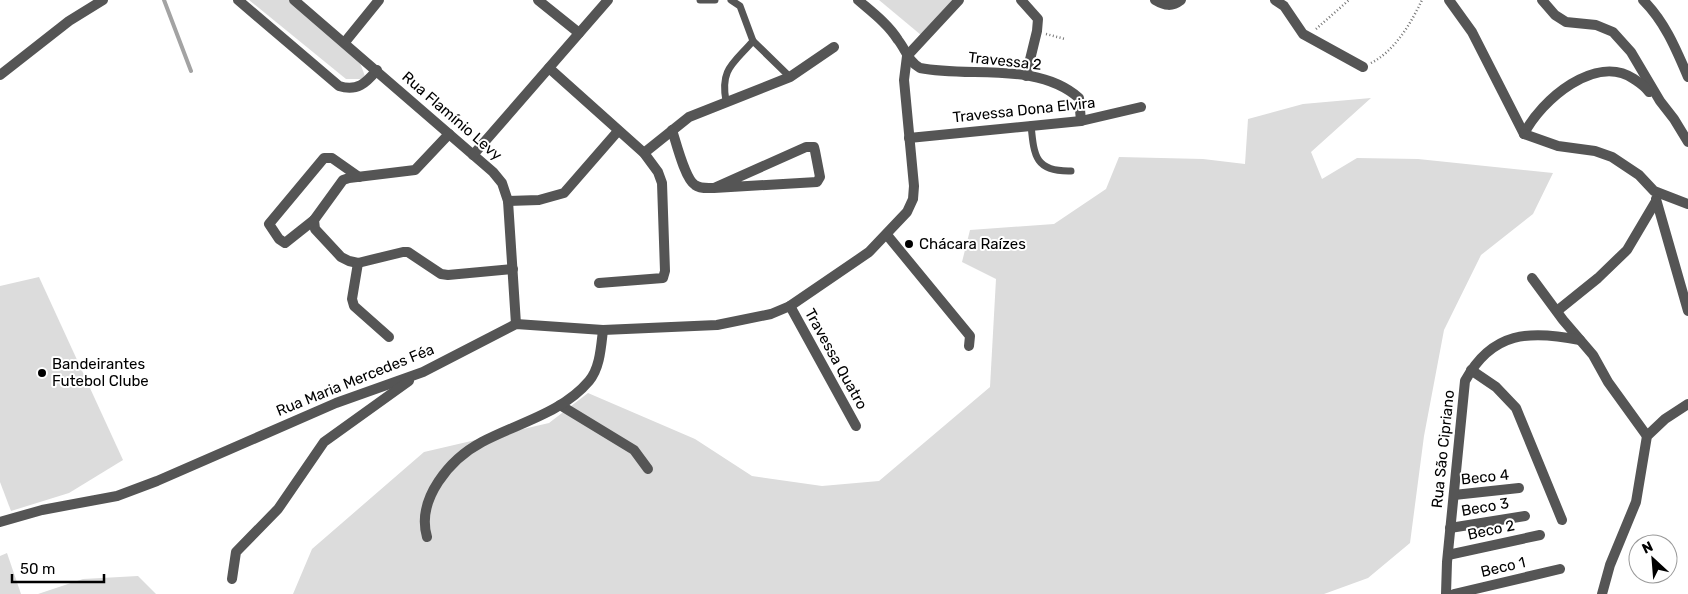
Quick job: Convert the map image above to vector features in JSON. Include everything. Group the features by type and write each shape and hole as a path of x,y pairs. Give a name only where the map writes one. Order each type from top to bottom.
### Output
{"street":[{"path":"0,74 62,26 103,0"},
{"path":"238,0 339,86 348,89 358,87 378,70"},
{"name":"Rua Flamínio Levy","path":"294,0 378,70 494,172 502,183 508,201 516,324"},
{"path":"345,42 379,0"},
{"path":"538,0 579,33"},
{"path":"473,155 608,0"},
{"path":"858,0 889,29 907,56"},
{"path":"516,324 603,330 717,325 771,314 790,306 869,252 907,212 913,199 914,186 904,80 907,56 960,0"},
{"path":"1021,0 1036,15 1038,31 1026,76"},
{"path":"1155,0 1165,5 1178,2"},
{"path":"1275,0 1284,6 1302,34 1363,67"},
{"path":"1449,0 1472,32 1524,134 1549,143 1595,151 1612,157 1639,175 1655,196 1688,311"},
{"path":"1542,0 1555,15 1566,22 1596,25 1612,32 1631,52 1660,101 1688,142"},
{"path":"1643,0 1651,8 1674,43 1688,77"},
{"path":"644,153 689,117 790,76 834,47"},
{"name":"Travessa 2","path":"907,56 913,64 927,70 1026,76 1048,80 1076,96 1080,103 1081,121"},
{"path":"549,68 644,153 658,172 662,183 665,271 663,278 599,283"},
{"path":"1524,134 1532,119 1561,91 1586,77 1604,72 1616,71 1628,75 1646,87 1653,98 1674,119"},
{"name":"Travessa Dona Elvira","path":"909,138 1081,121 1141,107"},
{"path":"672,130 688,177 694,185 714,188 817,182 820,177 814,148 806,147 714,188"},
{"path":"508,201 539,200 564,193 618,131"},
{"path":"358,176 332,158 324,158 269,224 279,239 285,243 314,220 344,180 358,176 415,170 449,134"},
{"path":"1655,196 1688,204"},
{"path":"1557,311 1627,250 1655,196"},
{"path":"314,220 315,229 341,257 358,263 408,252 441,274 448,275 513,268"},
{"path":"887,235 970,336 969,346"},
{"path":"358,263 352,299 354,306 390,337"},
{"path":"1532,278 1594,355 1608,382 1647,436"},
{"name":"Travessa Quatro","path":"790,306 856,426"},
{"name":"Rua Maria Mercedes Féa","path":"1,519 118,496 336,403 423,372 516,324"},
{"path":"427,537 424,527 425,508 436,486 451,467 482,442 560,405 590,380 601,352 603,330"},
{"name":"Rua São Cipriano","path":"1446,594 1450,528 1465,381 1478,360 1493,348 1516,336 1534,334 1580,340"},
{"path":"1471,370 1496,387 1516,408 1562,520"},
{"path":"232,579 236,552 278,509 324,442 423,372"},
{"path":"1602,594 1610,565 1636,502 1647,436 1664,419 1688,404"},
{"path":"560,405 634,450 648,469"},
{"name":"Beco 4","path":"1454,495 1519,488"},
{"name":"Beco 3","path":"1450,528 1525,516"},
{"name":"Beco 2","path":"1448,555 1540,535"},
{"name":"Beco 1","path":"1454,594 1560,569"}],"lane":[{"path":"700,0 715,0"},
{"path":"731,0 740,6 753,41 790,76"},
{"path":"726,101 723,84 725,76 753,41"},
{"path":"1031,126 1034,154 1044,167 1057,171 1071,170"}],"path":[{"path":"1306,36 1349,0"},
{"path":"1363,67 1378,60 1392,46 1411,20 1422,0"},
{"path":"1038,31 1065,38"}],"shaded area":[{"path":"249,0 291,0 359,60 366,79 346,79"},
{"path":"879,0 953,0 921,35"},
{"path":"1371,98 1311,152 1322,179 1357,158 1418,159 1553,173 1533,214 1481,255 1444,330 1424,436 1410,543 1368,578 1324,594 293,594 312,549 424,452 549,423 588,393 695,439 752,476 822,486 879,481 990,387 996,279 962,262 970,230 1054,224 1106,189 1119,157 1203,159 1245,164 1248,119 1303,104"},
{"name":"Bandeirantes Futebol Clube","path":"39,277 123,460 69,493 11,511 0,482 0,286"},
{"path":"7,553 21,594 0,594 0,556"},
{"path":"138,576 156,594 38,594 83,579"}],"waterway":[{"path":"164,0 191,71"}],"place":[{"name":"Chácara Raízes","path":"909,244"},
{"name":"Bandeirantes Futebol Clube","path":"42,373"}]}
